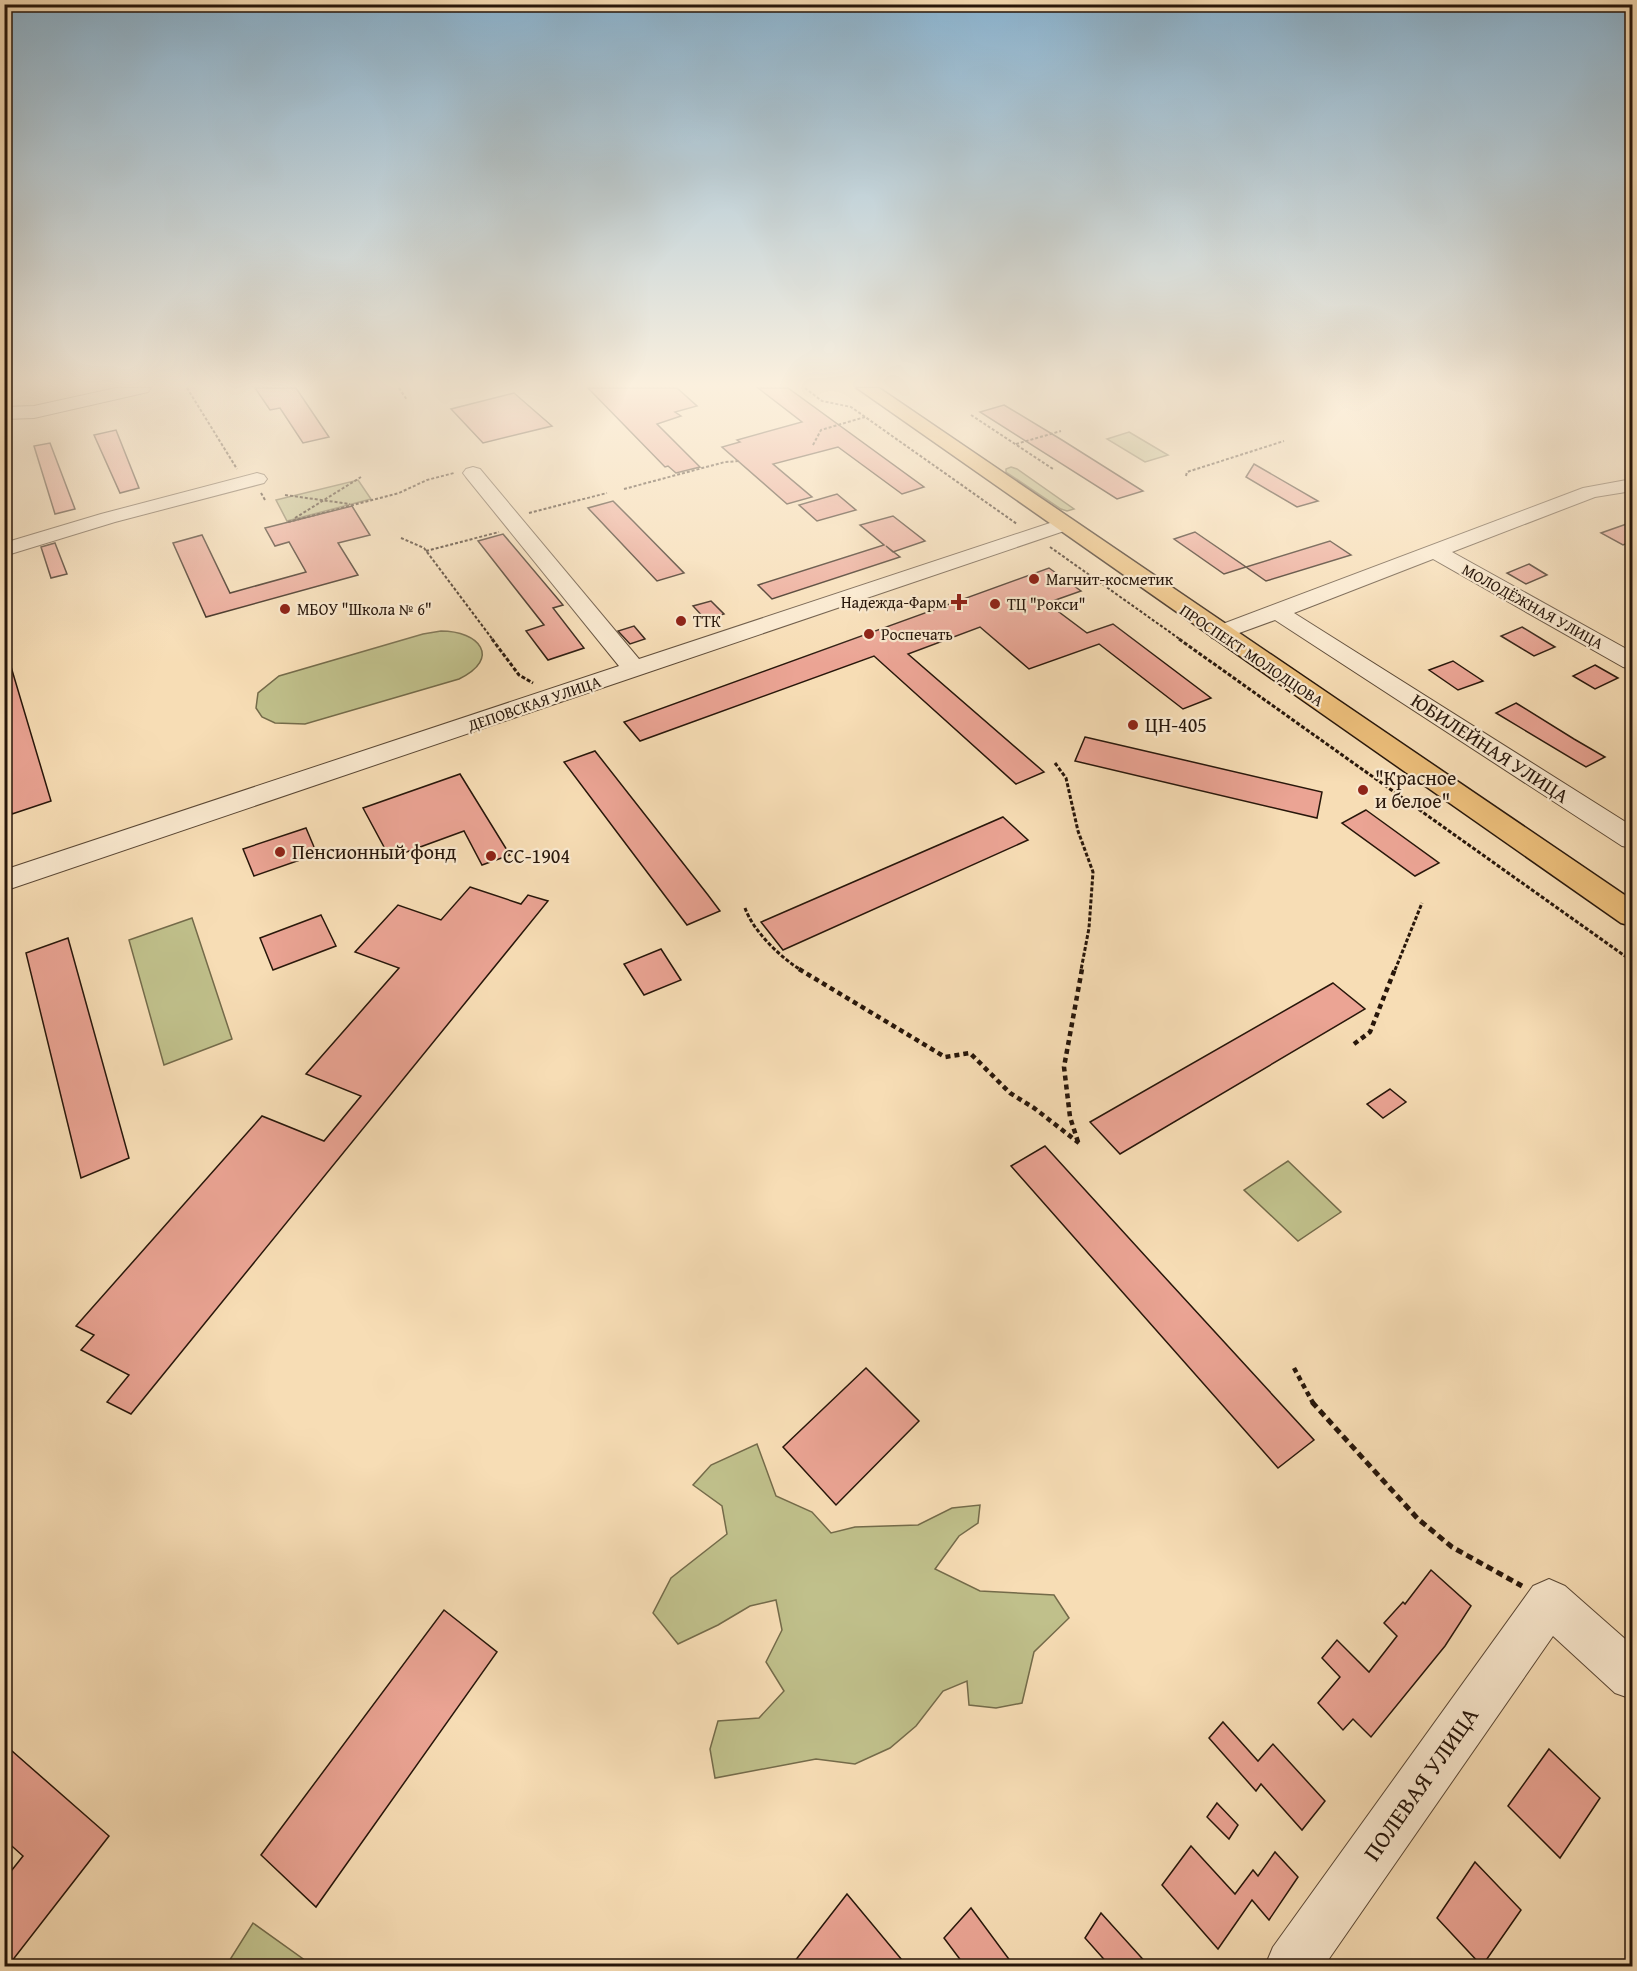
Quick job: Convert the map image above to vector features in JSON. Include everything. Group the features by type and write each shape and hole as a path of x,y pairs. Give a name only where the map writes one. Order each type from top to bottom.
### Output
{"main road":[{"name":"ПРОСПЕКТ МОЛОДЦОВА","path":"998,480 1632,915"}],"street":[{"path":"474,480 513,522 634,669"},
{"path":"9,542 251,481"},
{"path":"1220,633 1590,492 1632,484"},
{"name":"ДЕПОВСКАЯ УЛИЦА","path":"4,881 1063,525"},
{"name":"МОЛОДЁЖНАЯ УЛИЦА","path":"1433,550 1632,662"},
{"name":"ЮБИЛЕЙНАЯ УЛИЦА","path":"1275,611 1632,839"},
{"path":"1549,1602 1632,1676"},
{"name":"ПОЛЕВАЯ УЛИЦА","path":"1292,1966 1549,1602"}],"path":[{"path":"356,480 289,521 399,493 427,480"},
{"path":"624,489 658,480"},
{"path":"955,480 1632,961"},
{"path":"251,481 265,500"},
{"path":"426,551 607,493"},
{"path":"285,495 353,505"},
{"path":"401,538 424,548 519,675 551,697"},
{"path":"745,908 748,917 784,960 945,1057 970,1053 1010,1093 1034,1107 1079,1143 1070,1117 1064,1067 1089,928 1093,872 1088,852 1078,831 1066,778 1055,763"},
{"path":"1354,1044 1370,1032 1422,903"},
{"path":"1294,1368 1314,1405 1418,1519 1452,1547 1549,1602"}],"green space":[{"path":"358,480 371,499 287,521 276,500"},
{"path":"1018,480 1033,480 1074,509 1067,511"},
{"path":"441,631 466,636 480,647 482,655 480,663 459,679 305,724 275,723 262,717 256,708 258,693 279,676 423,634"},
{"path":"192,918 232,1039 164,1065 129,940"},
{"path":"1288,1161 1341,1212 1298,1241 1244,1190"},
{"path":"757,1444 776,1496 812,1512 831,1533 855,1527 918,1525 952,1508 980,1505 978,1523 959,1536 935,1569 980,1591 1054,1595 1069,1618 1034,1652 1022,1703 996,1708 969,1705 967,1681 943,1691 916,1726 890,1748 855,1764 816,1759 715,1778 710,1749 718,1721 759,1718 784,1691 766,1662 782,1630 776,1600 750,1606 718,1625 678,1644 653,1613 671,1578 727,1534 722,1506 693,1485 711,1465"},
{"path":"253,1923 313,1966 226,1966"}],"building":[{"path":"44,480 64,480 75,509 55,514"},
{"path":"114,480 136,480 139,488 120,493"},
{"path":"760,480 792,480 812,497 787,504"},
{"path":"883,480 914,480 924,487 902,494"},
{"path":"1087,480 1125,480 1143,491 1117,499"},
{"path":"1251,480 1282,480 1318,501 1297,507"},
{"path":"837,494 856,510 817,521 799,505"},
{"path":"613,501 684,573 657,581 588,508"},
{"path":"352,506 370,535 338,543 358,575 206,617 173,543 202,535 230,593 306,572 289,542 275,546 265,528"},
{"path":"893,516 925,541 893,552 900,557 772,599 758,585 884,545 860,525"},
{"path":"1632,522 1632,541 1623,545 1601,533"},
{"path":"1195,532 1246,567 1224,574 1174,539"},
{"path":"503,534 563,605 553,608 584,648 548,660 526,631 544,625 478,541"},
{"path":"1330,541 1351,555 1266,581 1246,567"},
{"path":"55,543 67,574 51,578 41,547"},
{"path":"1529,564 1547,575 1526,584 1507,573"},
{"path":"1049,568 1081,591 1047,603 1087,633 1113,624 1211,698 1183,709 1099,644 1029,669 980,627 908,654 1044,772 1016,784 874,656 640,741 624,722"},
{"path":"711,601 724,614 706,620 693,606"},
{"path":"634,626 645,639 630,644 618,631"},
{"path":"1522,627 1555,647 1534,656 1501,636"},
{"path":"4,660 9,660 51,801 12,814 4,786"},
{"path":"1453,661 1483,681 1458,690 1429,670"},
{"path":"1595,665 1618,678 1595,689 1573,676"},
{"path":"1516,703 1605,757 1586,767 1496,713"},
{"path":"1085,737 1322,792 1317,818 1075,761"},
{"path":"595,751 720,911 687,925 564,762"},
{"path":"460,774 510,855 482,865 464,831 390,858 363,808"},
{"path":"1366,810 1439,863 1415,876 1342,823"},
{"path":"1003,817 1028,840 783,950 761,922"},
{"name":"Пенсионный фонд","path":"306,828 317,854 254,876 243,849"},
{"path":"470,887 521,904 528,895 548,901 131,1414 107,1402 129,1375 81,1350 94,1335 76,1326 262,1116 324,1141 361,1096 306,1074 399,968 355,952 398,905 441,920"},
{"path":"321,915 336,946 273,970 260,938"},
{"path":"68,938 129,1158 81,1178 26,953"},
{"path":"661,949 681,980 644,995 624,964"},
{"path":"1333,983 1365,1009 1120,1154 1090,1122"},
{"path":"1390,1089 1406,1102 1383,1118 1367,1104"},
{"path":"1045,1146 1314,1440 1278,1468 1011,1166"},
{"path":"866,1368 919,1421 836,1505 783,1447"},
{"path":"1431,1570 1471,1606 1445,1646 1371,1737 1353,1719 1343,1730 1318,1703 1340,1677 1322,1658 1337,1640 1369,1672 1397,1636 1384,1623 1403,1602 1405,1604"},
{"path":"444,1610 497,1652 316,1907 261,1855"},
{"path":"1223,1722 1258,1761 1273,1744 1325,1801 1302,1830 1261,1784 1256,1791 1209,1738"},
{"path":"4,1744 109,1836 8,1966 4,1966 4,1880 23,1856 4,1839"},
{"path":"1549,1749 1600,1798 1560,1858 1508,1806"},
{"path":"1217,1803 1238,1825 1229,1839 1207,1817"},
{"path":"1191,1846 1235,1894 1253,1870 1258,1876 1275,1852 1298,1877 1269,1920 1252,1900 1218,1949 1162,1885"},
{"path":"1475,1862 1521,1910 1482,1966 1437,1918"},
{"path":"847,1894 907,1966 791,1966"},
{"path":"971,1908 1014,1966 965,1966 944,1938"},
{"path":"1101,1913 1149,1966 1110,1966 1085,1938"}],"place":[{"name":"Магнит-косметик","path":"1034,579"},
{"name":"Надежда-Фарм","path":"959,602"},
{"name":"ТЦ \"Рокси\"","path":"995,604"},
{"name":"МБОУ \"Школа № 6\"","path":"285,609"},
{"name":"ТТК","path":"681,621"},
{"name":"Роспечать","path":"869,634"},
{"name":"ЦН-405","path":"1133,725"},
{"name":"\"Красное и белое\"","path":"1363,790"},
{"name":"Пенсионный фонд","path":"280,852"},
{"name":"СС-1904","path":"491,856"}]}
